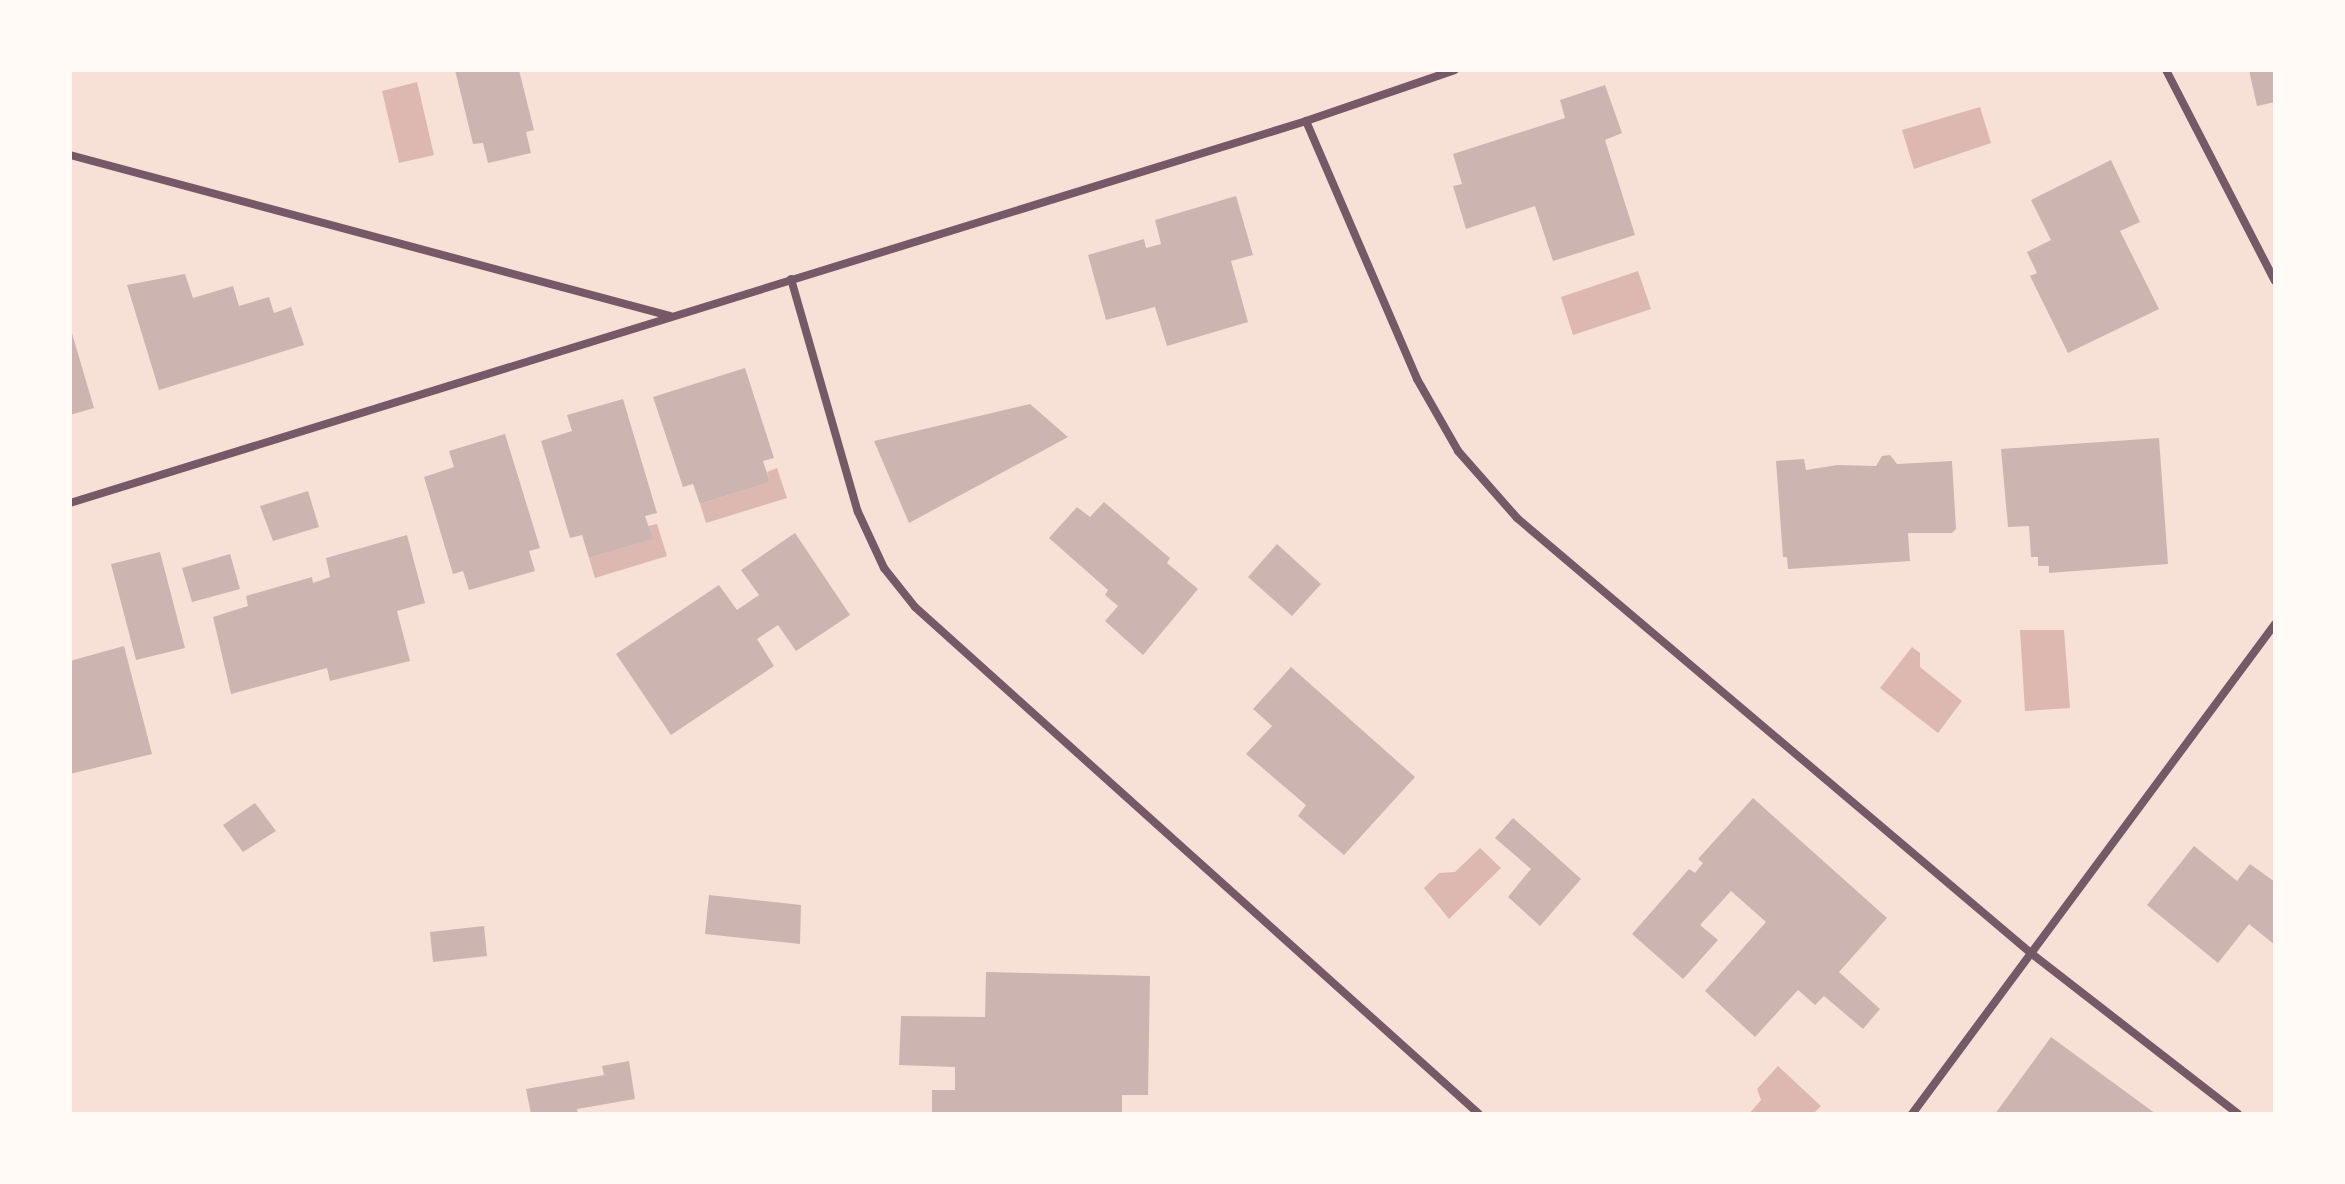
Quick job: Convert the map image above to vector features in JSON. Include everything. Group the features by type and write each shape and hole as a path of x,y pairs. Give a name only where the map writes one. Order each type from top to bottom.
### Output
{"street":[{"path":"70,503 1306,121 1455,70"},
{"path":"2166,70 2275,281"},
{"path":"1306,121 1417,379 1458,451 1517,518 2032,954 2238,1114"},
{"path":"70,155 671,317"},
{"path":"791,279 858,512 884,568 915,607 1479,1114"},
{"path":"1912,1114 2275,624"}],"shaded area":[{"path":"417,82 434,155 399,163 382,91"},
{"path":"1980,107 1991,143 1914,169 1902,130"},
{"path":"1638,271 1651,309 1573,335 1561,297"},
{"path":"777,468 787,498 706,523 700,504 770,482 767,472"},
{"path":"657,524 667,556 595,578 589,558 652,539 648,526"},
{"path":"2020,630 2064,630 2070,708 2025,711"},
{"path":"1912,647 1920,653 1920,667 1962,701 1938,733 1880,688"},
{"path":"1480,848 1501,868 1449,919 1424,888 1439,873 1455,872"},
{"path":"1778,1066 1821,1106 1813,1114 1749,1114 1761,1100 1757,1089"}],"building":[{"path":"455,70 519,70 534,130 526,132 531,153 488,163 483,143 473,144"},
{"path":"2249,70 2275,70 2275,102 2257,106"},
{"path":"1605,85 1622,133 1605,140 1635,235 1553,261 1535,206 1466,229 1453,186 1462,184 1453,154 1565,118 1560,100"},
{"path":"2111,160 2140,222 2120,231 2159,309 2068,353 2030,276 2037,273 2027,252 2051,240 2031,200"},
{"path":"1236,196 1253,255 1231,261 1248,322 1167,346 1155,307 1106,320 1088,255 1144,239 1146,248 1161,244 1155,220"},
{"path":"185,274 193,298 233,286 239,306 269,297 274,313 291,307 304,345 159,390 127,285"},
{"path":"70,331 94,408 70,415"},
{"path":"745,368 774,458 763,461 770,482 700,504 693,484 683,487 653,397"},
{"path":"623,399 657,513 645,516 653,539 589,558 582,535 570,538 541,441 572,431 567,415"},
{"path":"1030,404 1068,437 909,523 874,441"},
{"path":"505,434 540,548 529,551 535,571 469,590 463,571 453,574 424,477 454,467 449,451"},
{"path":"2159,438 2168,564 2049,573 2049,566 2038,566 2038,557 2031,557 2029,526 2008,527 2001,449"},
{"path":"1890,455 1897,464 1952,461 1956,529 1952,533 1908,533 1910,561 1788,569 1787,557 1783,557 1776,461 1804,459 1806,470 1837,465 1876,466 1882,456"},
{"path":"308,491 319,527 273,541 260,506"},
{"path":"1104,502 1170,558 1167,563 1198,589 1143,655 1105,621 1118,606 1105,595 1108,590 1049,538 1077,507 1090,517"},
{"path":"795,533 850,615 796,651 778,625 757,639 774,666 671,735 616,654 719,585 737,610 759,595 741,570"},
{"path":"407,535 425,603 397,611 410,661 330,681 327,668 231,694 213,617 248,606 246,596 312,577 313,583 330,577 326,558"},
{"path":"1277,544 1321,584 1292,616 1248,577"},
{"path":"160,552 185,648 136,660 111,564"},
{"path":"230,554 240,589 192,602 182,568"},
{"path":"124,646 152,754 70,774 70,661"},
{"path":"1291,667 1415,777 1344,855 1298,816 1306,805 1246,754 1272,726 1253,709"},
{"path":"1753,798 1887,918 1839,972 1880,1009 1863,1029 1824,996 1815,1005 1798,990 1755,1037 1705,991 1766,922 1731,891 1700,925 1718,940 1683,979 1632,934 1689,869 1695,873 1703,863 1698,859"},
{"path":"255,803 276,831 243,852 223,825"},
{"path":"1513,818 1581,879 1540,926 1508,897 1531,869 1495,838"},
{"path":"2194,846 2237,881 2250,864 2275,882 2275,945 2249,924 2218,963 2147,905"},
{"path":"709,895 801,905 800,944 705,934"},
{"path":"484,926 487,956 433,962 430,932"},
{"path":"986,972 1150,976 1148,1095 1122,1095 1122,1114 932,1114 932,1090 955,1090 955,1067 899,1065 901,1016 985,1017"},
{"path":"2051,1037 2156,1114 1995,1114"},
{"path":"629,1061 635,1099 577,1109 578,1114 531,1114 526,1089 604,1075 602,1066"}]}
